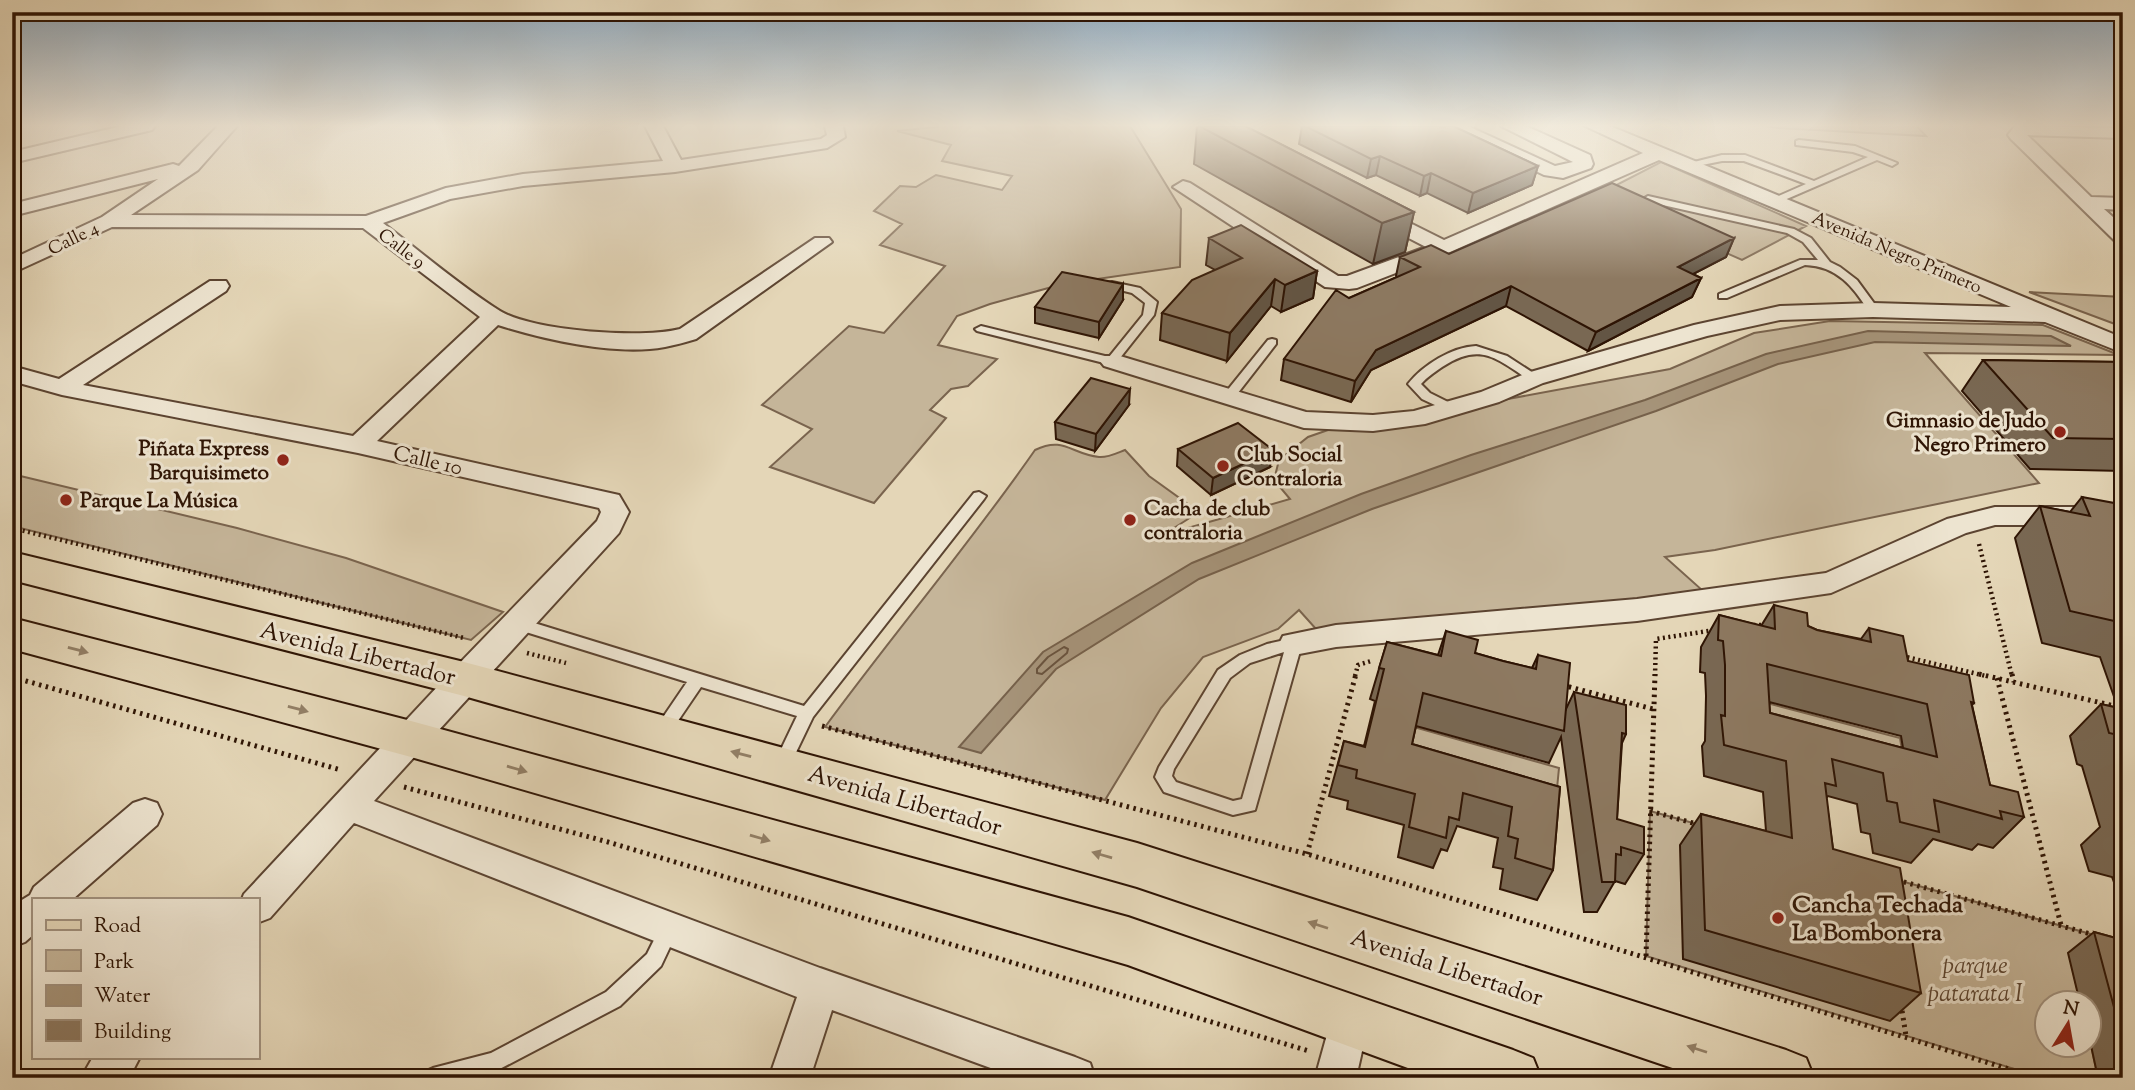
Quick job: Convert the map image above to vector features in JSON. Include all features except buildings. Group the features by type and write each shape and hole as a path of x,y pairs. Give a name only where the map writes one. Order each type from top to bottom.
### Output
{"main road":[{"name":"Avenida Libertador","path":"12,566 464,680 1137,865 1786,1078"},
{"path":"12,633 411,739 1128,941 1341,1053 1513,1078"}],"street":[{"path":"12,210 147,177"},
{"name":"Calle 4","path":"12,267 109,221 175,177"},
{"path":"368,222 446,194 557,177"},
{"path":"1183,187 1333,282 1349,283 1443,248 1604,177"},
{"name":"Avenida Negro Primero","path":"1716,177 2123,346"},
{"path":"2059,177 2123,238"},
{"path":"2084,202 2123,204"},
{"path":"1360,205 1443,248"},
{"name":"Calle 9","path":"109,221 368,222 494,317 527,328 629,341 662,341 688,334 822,242"},
{"path":"62,387 218,286"},
{"path":"1112,360 1304,420 1333,423 1416,419 1490,397 1535,378 1702,330 1780,313 1873,310 2048,315"},
{"path":"358,445 494,317"},
{"name":"Calle 10","path":"12,373 62,387 358,445 609,501 615,512 609,526 259,904"},
{"path":"1294,644 1336,636 1637,610 1831,583 1957,526 1995,516 2076,516 2123,524"},
{"path":"361,793 669,930 1075,1078"},
{"path":"48,898 145,814"},
{"path":"12,930 32,912"},
{"path":"789,1078 820,987"},
{"path":"101,1078 119,1058"}],"lane":[{"path":"1795,177 1814,184"},
{"path":"1775,201 1831,177"},
{"path":"1648,199 1790,231 1807,240 1825,262 1841,271 1865,294 1873,310"},
{"path":"1723,296 1804,262 1825,262"},
{"path":"981,329 1112,360 1148,315 1151,302 1136,290 1112,285"},
{"path":"1230,395 1272,342"},
{"path":"1452,409 1426,396 1414,384 1419,378 1465,350 1497,356 1535,378"},
{"path":"781,765 805,718 979,496"},
{"path":"518,624 698,679 805,718"},
{"path":"1294,644 1249,805 1233,808 1170,787 1163,777 1167,767 1224,674 1245,659 1267,650 1294,644"},
{"path":"662,733 698,679"},
{"path":"433,1078 494,1062 613,999 654,960 669,930"}],"path":[{"path":"12,528 574,664"},
{"path":"1976,533 2014,682"},
{"path":"1746,625 1759,623 1772,626"},
{"path":"1646,956 1656,639 1720,629"},
{"path":"1891,653 2123,708"},
{"path":"1307,854 1358,665 1383,658"},
{"path":"12,677 361,793 622,846 1286,1044 1341,1053 1381,1078"},
{"path":"1997,678 2062,926"},
{"path":"1550,682 1653,709"},
{"path":"805,718 1307,854 1906,1035 2038,1078"},
{"path":"1650,811 1703,826"},
{"path":"1894,879 2098,936"},
{"path":"1899,996 1906,1035"}],"green space":[{"path":"933,177 944,177 1002,190 1011,177 1161,177 1181,209 1180,267 1063,284 957,316 938,345 997,359 968,386 951,389 930,410 946,418 874,503 770,467 812,429 762,405 849,326 884,333 945,266 880,245 902,224 874,211 900,186 916,187"},
{"path":"1632,177 1695,177 1806,226 1742,260 1597,195"},
{"path":"2029,292 2123,297 2123,327"},
{"path":"1830,321 2043,325 2119,355 1925,353 2039,483 1715,550 1665,557 1702,590 1633,602 1501,618 1316,629 1299,610 1278,629 1203,657 1161,708 1105,800 825,727 1035,450 1061,445 1102,457 1125,450 1149,476 1199,512 1163,535 1290,499 1274,480 1279,460 1308,437 1351,422 1497,401 1670,369 1754,333"},
{"path":"12,474 237,528 346,558 503,612 471,640 12,526"},
{"path":"1748,698 1900,738 1908,787 1751,744"},
{"path":"1414,727 1559,768 1554,819 1404,775"},
{"name":"parque patarata I","path":"1650,811 2123,943 2069,953 2077,988 2034,988 2034,1058 2094,1058 2098,1078 2044,1078 1646,956"}],"water":[{"path":"1868,331 2051,336 2071,346 1875,342 1778,364 1656,411 1372,509 1199,579 1056,669 981,753 959,747 1043,652 1192,563 1361,494 1471,455 1645,400 1766,354"}],"place":[{"name":"Gimnasio de Judo Negro Primero","path":"2060,432"},
{"name":"Piñata Express Barquisimeto","path":"283,460"},
{"name":"Club Social Contraloria","path":"1223,466"},
{"name":"Parque La Música","path":"66,500"},
{"name":"Cacha de club contraloria","path":"1130,520"},
{"name":"Cancha Techada La Bombonera","path":"1778,918"}]}
